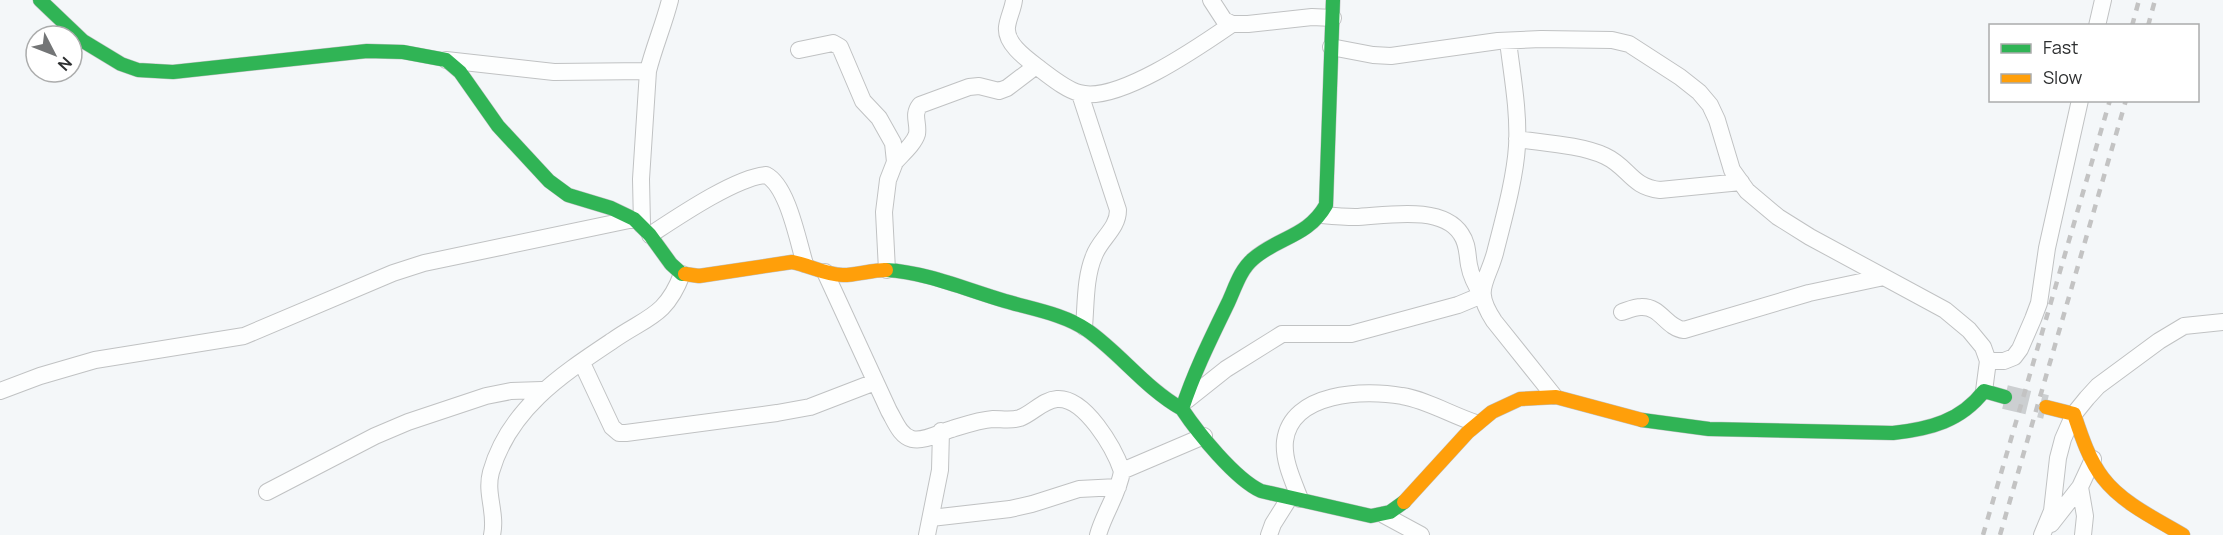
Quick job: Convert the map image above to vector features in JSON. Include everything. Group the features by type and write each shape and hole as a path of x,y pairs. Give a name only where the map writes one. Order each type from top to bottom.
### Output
{"street":[{"path":"40,0 83,41 121,64 138,70 173,72 367,51 403,52 446,60 547,72 648,71"},
{"path":"642,226 641,179 648,71 670,0"},
{"path":"1014,0 1007,29 1008,38 1036,66 1070,90 1080,94 1102,93 1144,77 1181,58 1232,24"},
{"path":"1211,0 1224,20 1232,24 1312,17 1333,18"},
{"path":"1333,0 1326,205 1322,215 1315,223 1251,260 1245,267 1193,376 1184,406 1187,418 1238,473 1257,489 1363,514 1384,515 1421,535"},
{"path":"2097,24 2103,0"},
{"path":"1331,46 1373,55 1391,56 1469,44 1541,39 1612,40 1629,44 1680,77 1699,92 1710,105 1718,120 1732,170 1747,191 1778,216 1810,237 1945,310 1969,330 1983,347 1988,361 1984,391 1972,407 1957,417 1921,429 1875,433 1686,428 1649,422 1554,396 1523,397 1492,412 1476,423 1411,497 1395,510 1384,515"},
{"path":"1482,296 1483,285 1497,242 1514,165 1517,139 1508,41"},
{"path":"799,50 833,43 840,47 863,101 879,117 888,131 893,143 895,162"},
{"path":"446,60 460,72 498,126 549,181 568,195 611,208 642,226 671,264 682,274 699,276 792,262 844,275 887,270 931,279 1065,317 1084,327 1155,394 1184,406"},
{"path":"887,270 884,212 888,180 895,162 916,137 915,116 921,105 969,87 979,86 999,91 1007,88 1036,66"},
{"path":"1080,94 1119,210 1117,222 1098,246 1090,267 1084,327"},
{"path":"1988,361 2004,361 2014,357 2020,349 2036,311 2047,248 2080,102"},
{"path":"1517,139 1602,154 1615,161 1647,189 1660,190 1741,182"},
{"path":"0,391 50,372 104,358 187,347 244,336 417,265 642,226 753,178 766,176 775,182 788,208 805,264"},
{"path":"1322,215 1354,217 1404,213 1432,216 1455,226 1465,241 1472,278 1487,309 1554,396"},
{"path":"825,272 897,426 909,437 915,440 925,438 993,419 1012,420 1058,399 1077,405 1097,426 1120,479 1098,535"},
{"path":"492,535 494,519 488,486 491,473 512,428 532,400 542,390 610,342 663,309 675,294 682,274"},
{"path":"1622,312 1640,307 1651,308 1671,326 1684,330 1820,290 1884,277"},
{"path":"1184,406 1226,369 1282,334 1351,333 1458,306 1482,296"},
{"path":"2042,535 2052,512 2058,458 2074,414 2098,386 2159,341 2184,326 2223,322"},
{"path":"582,363 607,418 619,433 637,433 793,410 826,402 875,381"},
{"path":"267,492 375,436 408,422 486,396 511,391 542,390"},
{"path":"1984,391 2006,397"},
{"path":"1295,498 1285,449 1288,431 1292,423 1305,410 1324,399 1373,394 1404,396 1476,423"},
{"path":"2046,407 2074,414"},
{"path":"2074,414 2081,435 2104,479 2124,496 2183,535"},
{"path":"927,535 940,470 941,432"},
{"path":"931,518 1010,509 1120,479 1204,436"},
{"path":"2042,535 2080,487 2093,459"},
{"path":"2080,487 2085,516 2083,535"},
{"path":"1269,535 1273,524 1295,498"}],"tunnel":[{"path":"2005,397 2046,407"}],"railway":[{"path":"2133,24 2139,0"},
{"path":"2149,24 2155,0"},
{"path":"1983,535 2109,102"},
{"path":"2000,535 2125,102"}],"traffic: fast":[{"path":"40,0 83,41 121,64 138,70 173,72 367,51 403,52 446,60 460,72 498,126 549,181 568,195 611,208 634,219 650,235 671,264 685,274"},
{"path":"1333,0 1326,205 1311,224 1263,252 1245,268 1203,355 1182,409 1229,466 1261,491 1371,516 1390,512 1404,502"},
{"path":"886,270 931,278 1048,312 1078,324 1099,339 1156,391 1182,409"},
{"path":"1642,420 1709,429 1893,433 1944,422 1965,410 1984,391 2005,397"}],"traffic: slow":[{"path":"685,274 699,276 792,262 837,275 886,270"},
{"path":"1404,502 1468,432 1492,412 1520,399 1556,397 1642,420"},
{"path":"2046,407 2074,414 2098,471 2111,487 2140,510 2183,535"}]}
